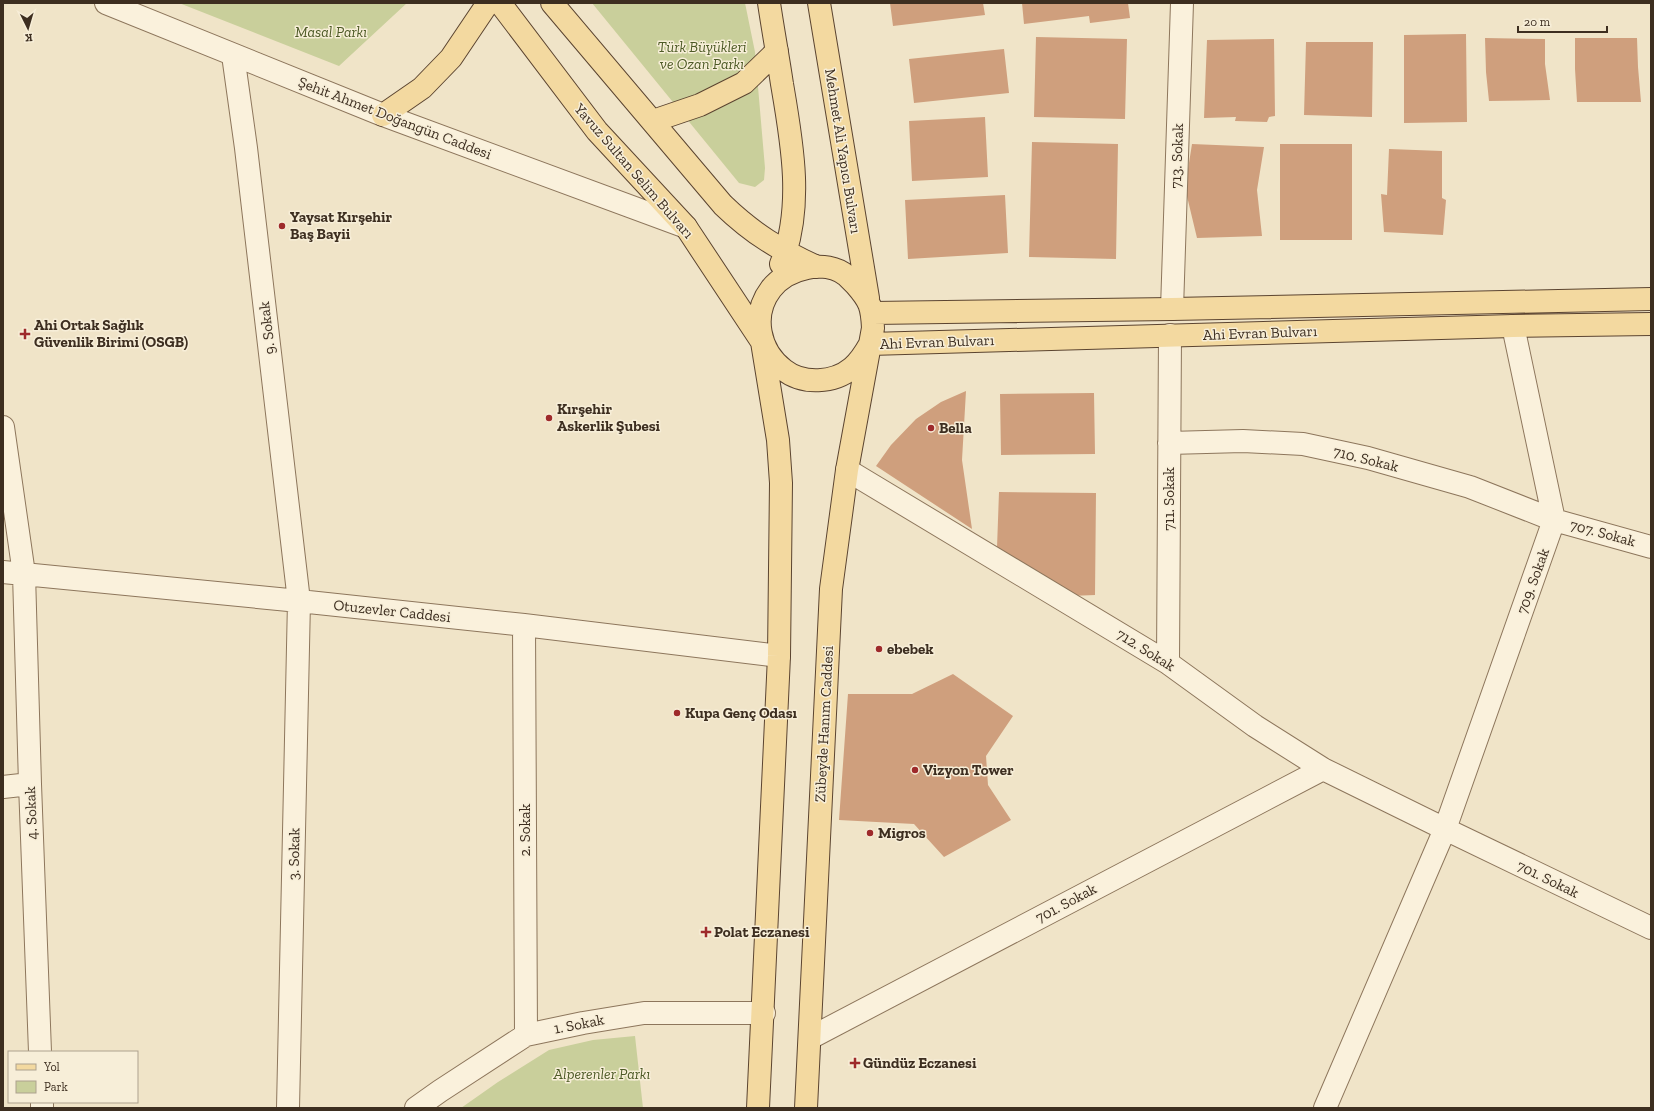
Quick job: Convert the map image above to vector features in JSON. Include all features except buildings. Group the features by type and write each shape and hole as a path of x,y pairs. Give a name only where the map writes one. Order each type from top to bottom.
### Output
{"main road":[{"path":"383,115 422,88 451,58 488,3"},
{"name":"Yavuz Sultan Selim Bulvarı","path":"500,3 597,131 686,228 762,342"},
{"path":"552,3 653,121 723,206 738,220 758,235 786,252 817,267"},
{"path":"758,1108 764,1013 779,656 781,483 778,440 759,324 762,306 771,289 786,252 792,228 793,163 769,3"},
{"name":"Mehmet Ali Yapıcı Bulvarı","path":"819,3 870,306"},
{"path":"653,121 700,105 744,83 777,51"},
{"path":"762,342 771,358 784,371 801,379 820,381 838,376 852,368 863,357 870,344 873,328 870,306 847,275 832,269 817,267 801,268 784,276 771,289"},
{"name":"Ahi Evran Bulvarı","path":"870,306 1172,309 1651,299"},
{"name":"Ahi Evran Bulvarı","path":"870,344 1513,326 1651,324"},
{"name":"Zübeyde Hanım Caddesi","path":"806,1108 830,589 847,470 870,344"}],"street":[{"name":"Şehit Ahmet Doğangün Caddesi","path":"106,3 383,115 686,228"},
{"name":"713. Sokak","path":"1172,309 1182,3"},
{"name":"9. Sokak","path":"233,55 247,156 299,601"},
{"path":"1513,326 1554,520"},
{"name":"711. Sokak","path":"1168,663 1170,335"},
{"name":"4. Sokak","path":"3,427 24,574 40,1051"},
{"name":"710. Sokak","path":"1169,443 1243,441 1303,444 1368,458 1470,487 1554,520"},
{"name":"712. Sokak","path":"847,470 1168,663 1255,726 1322,769 1445,829"},
{"name":"707. Sokak","path":"1554,520 1651,547"},
{"name":"709. Sokak","path":"1325,1108 1445,829 1554,520"},
{"name":"Otuzevler Caddesi","path":"3,572 299,601 779,656"},
{"name":"3. Sokak","path":"288,1108 299,601"},
{"name":"2. Sokak","path":"524,626 526,1035"},
{"name":"701. Sokak","path":"810,1038 1322,769"},
{"path":"3,787 30,784"},
{"name":"701. Sokak","path":"1445,829 1651,928"},
{"name":"1. Sokak","path":"416,1108 440,1090 526,1035 583,1022 644,1013 764,1013"}],"green space":[{"name":"Masal Parkı","path":"179,3 407,3 339,66"},
{"name":"Türk Büyükleri ve Ozan Parkı","path":"592,3 745,3 755,52 765,168 764,180 755,187 739,183"},
{"name":"Alperenler Parkı","path":"635,1036 643,1108 461,1108 498,1082 549,1050 593,1040"}],"place":[{"name":"Yaysat Kırşehir Baş Bayii","path":"282,226"},
{"name":"Ahi Ortak Sağlık Güvenlik Birimi (OSGB)","path":"25,334"},
{"name":"Kırşehir Askerlik Şubesi","path":"549,418"},
{"name":"Bella","path":"931,428"},
{"name":"ebebek","path":"879,649"},
{"name":"Kupa Genç Odası","path":"677,713"},
{"name":"Vizyon Tower","path":"915,770"},
{"name":"Migros","path":"870,833"},
{"name":"Polat Eczanesi","path":"706,932"},
{"name":"Gündüz Eczanesi","path":"855,1063"}]}
